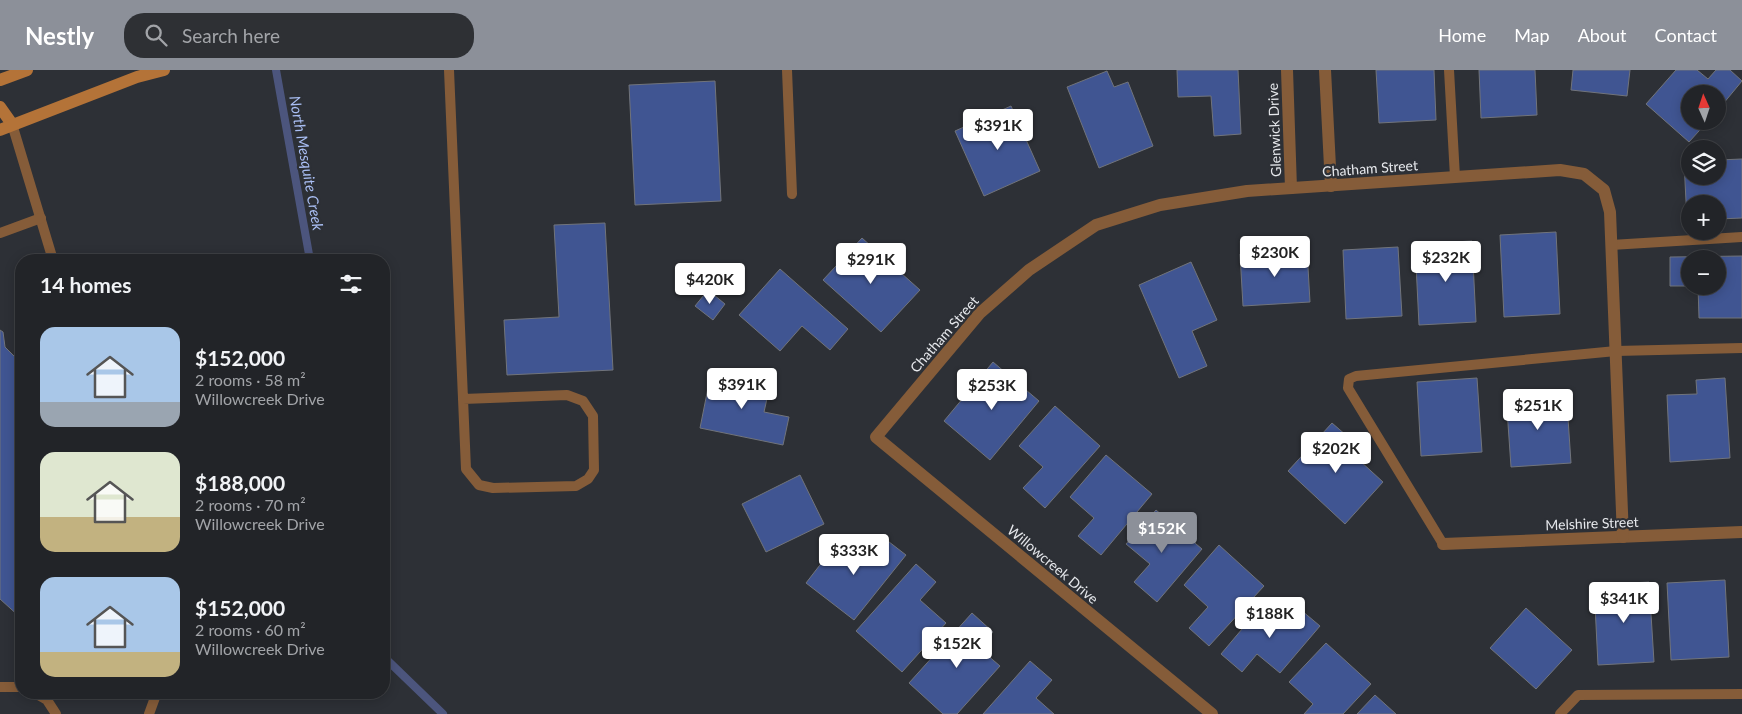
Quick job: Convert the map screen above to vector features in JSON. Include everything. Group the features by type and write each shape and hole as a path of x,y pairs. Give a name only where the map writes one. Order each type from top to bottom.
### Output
{"main road":[{"path":"0,80 27,70"},
{"path":"0,107 6,127 137,77 164,70"}],"street":[{"name":"Glenwick Drive","path":"1286,70 1291,188"},
{"path":"1325,70 1331,186"},
{"name":"Chatham Street","path":"876,437 980,313 1029,270 1096,225 1160,205 1247,191 1560,170 1584,174 1604,190 1610,212 1623,537"},
{"name":"Willowcreek Drive","path":"876,437 1212,714"},
{"name":"Melshire Street","path":"1444,544 1742,532"}],"lane":[{"path":"449,70 463,400 466,469 479,485 493,488 576,486 588,479 594,470 593,416 584,401 567,395 463,400"},
{"path":"787,70 792,194"},
{"path":"1449,70 1455,177"},
{"path":"6,127 41,218 51,254"},
{"path":"0,233 41,218"},
{"path":"1611,245 1742,237"},
{"path":"1444,544 1348,388 1349,379 1356,376 1616,351 1742,348"},
{"path":"0,688 15,687"},
{"path":"1560,714 1578,695 1742,694"},
{"path":"45,699 56,714"},
{"path":"149,714 155,699"}],"building":[{"path":"1177,70 1238,70 1241,134 1214,136 1211,96 1178,97"},
{"path":"1376,70 1434,70 1436,120 1379,123"},
{"path":"1479,70 1535,70 1537,115 1481,118"},
{"path":"1573,70 1630,70 1627,96 1571,90"},
{"path":"1676,70 1697,70 1708,79 1716,70 1730,70 1742,81 1726,100 1726,85 1681,85 1681,130 1700,130 1691,140 1687,140 1646,104"},
{"path":"1107,71 1114,87 1128,82 1153,146 1099,168 1067,87"},
{"path":"715,81 721,201 635,205 629,85"},
{"path":"1011,106 1040,171 984,196 955,131"},
{"path":"1742,159 1742,218 1726,219 1726,195 1686,195 1685,185 1726,185 1726,160"},
{"path":"605,223 613,370 507,375 504,320 559,317 554,225"},
{"path":"1556,232 1560,314 1504,317 1500,235"},
{"path":"862,238 920,290 881,332 823,280"},
{"path":"1472,241 1476,322 1419,325 1415,244"},
{"path":"1398,247 1402,316 1346,319 1343,250"},
{"path":"1307,250 1310,302 1243,306 1240,254"},
{"path":"1726,256 1742,256 1742,318 1699,318 1698,295 1726,295"},
{"path":"1670,257 1681,257 1681,286 1670,286"},
{"path":"1191,262 1217,320 1192,331 1207,366 1179,378 1139,285"},
{"path":"780,269 848,329 830,350 802,326 780,351 739,315"},
{"path":"708,290 725,304 713,320 695,306"},
{"path":"0,330 3,332 5,347 15,357 15,613 0,599"},
{"path":"993,362 1039,401 990,460 944,421"},
{"path":"711,373 770,385 764,412 789,417 783,445 700,428"},
{"path":"1477,378 1482,452 1421,456 1417,382"},
{"path":"1725,378 1730,458 1670,462 1667,395 1697,394 1696,380"},
{"path":"1549,392 1549,405 1567,403 1571,463 1511,467 1506,395"},
{"path":"1055,406 1100,446 1045,508 1023,488 1043,467 1019,446"},
{"path":"1332,423 1354,442 1347,449 1383,482 1345,524 1288,471"},
{"path":"1106,455 1152,494 1101,555 1078,536 1094,518 1070,497"},
{"path":"800,475 824,524 766,552 742,504"},
{"path":"1156,510 1202,549 1157,602 1134,582 1150,564 1126,544"},
{"path":"884,538 906,555 854,620 806,583 840,539 867,560"},
{"path":"1219,545 1264,586 1209,646 1189,628 1208,607 1184,585"},
{"path":"916,564 936,582 920,600 946,623 902,672 856,631"},
{"path":"1725,580 1729,657 1671,660 1667,583"},
{"path":"1649,582 1654,662 1598,665 1594,585"},
{"path":"1264,603 1290,624 1301,610 1320,626 1280,673 1257,654 1242,672 1221,654"},
{"path":"1526,608 1572,650 1536,689 1490,648"},
{"path":"972,613 993,632 979,648 1000,666 957,714 943,714 909,683"},
{"path":"1326,643 1371,684 1343,714 1304,714 1313,704 1289,682"},
{"path":"1030,661 1052,680 1036,698 1054,714 983,714"},
{"path":"1375,695 1396,714 1357,714"}],"waterway":[{"name":"North Mesquite Creek","path":"276,70 309,254"},
{"name":"North Mesquite Creek","path":"390,663 443,714"}]}
